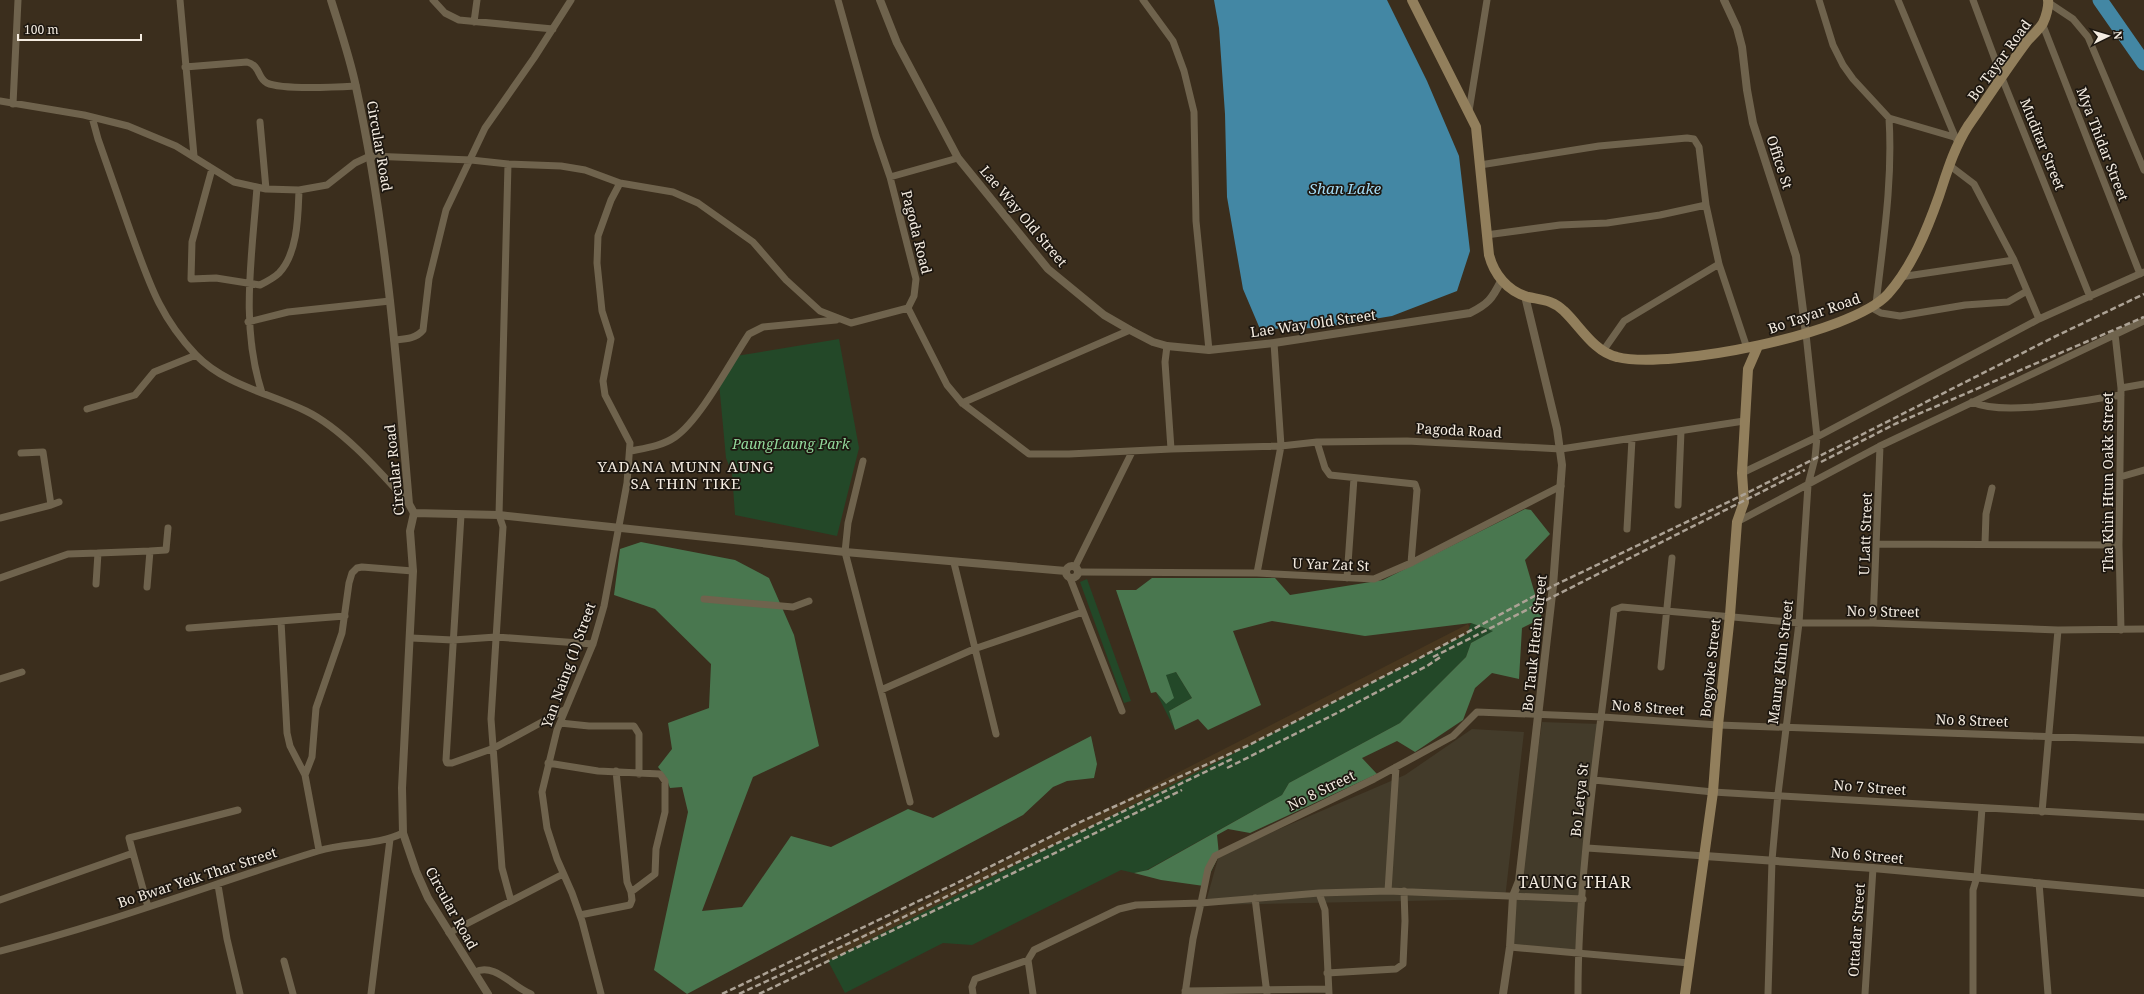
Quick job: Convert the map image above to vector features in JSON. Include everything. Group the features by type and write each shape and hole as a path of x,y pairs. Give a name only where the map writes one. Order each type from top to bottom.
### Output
{"main road":[{"path":"1412,0 1469,111 1478,135 1486,235 1493,268 1501,281 1526,296"},
{"name":"Bo Tayar Road","path":"1526,296 1546,299 1556,304 1603,352 1617,357 1661,360 1747,348 1806,334 1874,306 1887,295 1900,277 1927,228 1956,140 2025,44 2042,23 2048,2"},
{"name":"Bogyoke Street","path":"1685,994 1713,792 1718,725 1730,615 1737,522 1744,502 1742,473 1748,369 1758,346"}],"street":[{"path":"13,104 18,0"},
{"path":"180,0 194,156"},
{"name":"Circular Road","path":"331,0 356,86 370,156 387,268 408,504 414,513 410,531 413,570 411,638 402,788 403,833 416,871 428,898 488,994"},
{"path":"433,0 452,17 459,20 553,29"},
{"path":"474,22 478,0"},
{"path":"394,340 420,335 423,330 429,279 442,224 485,128 553,29 571,0"},
{"name":"Pagoda Road","path":"838,0 876,136 890,176 916,279 914,296 908,308 947,384 962,403 1029,454 1056,455 1171,449 1281,446 1317,442 1407,441 1561,449 1632,439 1744,420"},
{"name":"Lae Way Old Street","path":"880,0 897,43 958,158 1048,269 1104,315 1153,342 1167,346 1209,350 1274,343 1470,313 1484,306 1493,298 1501,281"},
{"path":"1143,0 1173,41 1184,71 1194,112 1196,221 1209,350"},
{"path":"1469,111 1488,0"},
{"name":"Office St","path":"1724,0 1737,28 1742,47 1747,90 1753,123 1796,256 1806,334"},
{"path":"1819,0 1833,45 1843,65 1853,79 1889,118 1956,140"},
{"path":"1898,0 1956,140"},
{"name":"Muditar Street","path":"1973,0 2002,78 2090,297"},
{"path":"2048,2 2073,19 2088,37 2144,170"},
{"name":"Mya Thidar Street","path":"2042,23 2142,273"},
{"path":"185,67 247,62 256,66 262,79 271,84 321,88 356,86"},
{"path":"0,101 92,117 128,126 163,139 194,156 234,182 266,189 299,190 327,184 355,163 370,156 471,160 508,164 562,166 585,170 620,183 673,192 698,203 753,242 786,280 820,311 838,320 851,323 908,308"},
{"path":"92,117 98,139 154,296 170,324 196,355 226,377 306,411 326,423 372,463 408,504"},
{"path":"1889,118 1890,178 1874,306 1881,313 1900,316 1965,305 2008,302 2027,291"},
{"path":"260,122 266,189"},
{"path":"1480,164 1599,146 1687,138 1694,139 1699,148 1706,205 1719,264 1747,348"},
{"path":"890,176 958,158"},
{"path":"508,164 499,515 502,527 492,719 502,868 511,901"},
{"path":"1949,165 1961,172 1974,184 2014,260 2039,319"},
{"path":"212,169 192,242 191,279 216,278 260,286 279,273 287,260 297,223 299,190"},
{"name":"Yan Naing (1) Street","path":"600,994 580,915 563,874 547,828 542,801 548,763 564,710 593,644 604,606 620,528 631,451 629,438 605,395 604,381 611,339 602,311 597,263 598,236 611,200 620,183"},
{"path":"258,188 248,322 255,373 262,393"},
{"path":"1486,235 1560,225 1607,223 1660,215 1706,205"},
{"path":"1900,277 2014,260"},
{"path":"1603,352 1624,320 1719,264"},
{"path":"1742,473 1817,437 2039,319 2142,273"},
{"name":"Bo Tauk Htein Street","path":"1503,994 1510,947 1513,896 1519,882 1539,715 1553,586 1562,465 1558,429 1526,296"},
{"path":"248,322 288,312 390,301"},
{"path":"631,451 660,445 675,438 690,424 749,334 763,326 838,320"},
{"path":"1737,522 1880,446 2144,321"},
{"path":"962,403 1130,330"},
{"name":"Maung Khin Street","path":"1768,994 1772,860 1785,727 1799,623 1808,485 1815,458 1817,437 1806,334"},
{"name":"Tha Khin Htun Oakk Street","path":"2115,334 2121,392 2119,545 2121,630"},
{"path":"1257,573 1281,446 1274,343"},
{"path":"1167,346 1165,362 1171,449"},
{"path":"87,409 135,395 154,372 196,355"},
{"path":"1972,402 1983,407 2020,408 2121,392 2144,384"},
{"path":"1678,505 1681,431"},
{"path":"1627,528 1632,439"},
{"path":"1317,442 1325,468 1330,475 1413,483 1416,486 1411,563"},
{"name":"U Latt Street","path":"1873,623 1878,544 1880,446"},
{"path":"21,453 43,452 51,504"},
{"path":"1122,711 1068,575 1070,567 1077,570 1132,452"},
{"path":"863,462 848,523 845,552 910,802"},
{"path":"2120,477 2144,470"},
{"path":"1347,578 1354,478"},
{"name":"U Yar Zat St","path":"1077,570 1257,573 1374,579 1411,563 1561,486"},
{"path":"1985,543 1986,514 1992,488"},
{"path":"1,516 59,502"},
{"path":"414,513 499,515 1068,575"},
{"path":"461,515 444,754 447,763 452,763 494,748 564,710"},
{"path":"0,578 68,554 166,550 168,528"},
{"path":"1878,544 1985,543 2119,545"},
{"path":"147,588 150,551"},
{"path":"96,584 98,553"},
{"path":"1661,667 1672,558"},
{"path":"954,563 996,734"},
{"path":"305,775 312,757 316,708 342,633 349,583 352,573 357,568 413,570"},
{"path":"704,599 793,607 809,601"},
{"name":"No 9 Street","path":"1622,607 1730,615 1799,623 1873,623 2058,630 2144,629"},
{"name":"Bo Letya St","path":"1578,994 1578,953 1582,899 1594,780 1603,717 1614,610 1622,607"},
{"path":"881,690 974,649 1083,612"},
{"path":"189,628 345,616"},
{"path":"281,621 287,733 290,746 305,775 319,850"},
{"path":"2042,812 2050,736 2058,630"},
{"path":"411,638 453,640 496,637 593,644"},
{"path":"0,679 22,672"},
{"name":"No 8 Street","path":"1185,993 1193,939 1211,861 1222,852 1396,767 1453,736 1475,712 1603,717 1718,725 2144,740"},
{"path":"560,723 595,726 634,726 639,734 639,774"},
{"path":"548,763 581,769 663,776 666,789 665,812 658,835 655,874 631,892"},
{"path":"1388,891 1396,767"},
{"path":"580,915 630,904 632,900 627,882 616,771"},
{"name":"No 7 Street","path":"1594,780 1713,792 1778,794 2042,812 2144,817"},
{"path":"1973,994 1973,890 1977,877 1982,808"},
{"path":"148,907 129,838 238,810"},
{"name":"Bo Bwar Yeik Thar Street","path":"0,951 218,885 319,850 390,839 403,833"},
{"path":"371,994 390,839"},
{"name":"No 6 Street","path":"1587,848 1873,868 2144,893"},
{"path":"0,900 133,853"},
{"name":"Ottadar Street","path":"1865,994 1873,868"},
{"path":"449,933 563,874"},
{"path":"2039,883 2048,994"},
{"path":"218,885 227,940 240,994"},
{"path":"973,994 972,987 975,979 1028,960 1034,950 1118,909 1136,905 1201,902 1320,893 1388,891 1582,899"},
{"path":"1327,973 1396,969 1403,964 1405,922 1404,891"},
{"path":"1185,993 1329,992 1325,910 1320,893"},
{"path":"1255,898 1267,993"},
{"path":"1510,947 1689,963"},
{"path":"1028,960 1033,994"},
{"path":"284,961 293,994"},
{"path":"474,972 481,968 493,971 531,994"}],"shaded area":[{"path":"1468,624 1473,634 830,964 824,954"},
{"path":"1542,722 1600,724 1578,953 1510,947"},
{"path":"1472,729 1524,732 1505,899 1205,905 1219,855 1405,775"}],"green space":[{"name":"PaungLaung Park","path":"839,339 859,448 837,536 735,515 732,473 726,458 719,383 736,356"},
{"path":"1525,509 1531,510 1550,534 1525,560 1542,618 1522,628 1519,679 1492,673 1475,688 1463,720 1415,752 1397,741 1362,758 1377,774 1250,833 1228,829 1217,835 1219,855 1204,886 1161,880 1134,873 1148,870 1282,795 1289,783 1400,723 1466,657 1471,643 1493,631 1471,623 1365,636 1272,621 1233,631 1261,705 1208,730 1198,719 1175,730 1169,711 1192,698 1176,672 1166,675 1174,698 1166,704 1156,692 1151,693 1116,590 1136,590 1152,578 1275,578 1290,595 1383,580"},
{"path":"641,542 735,560 769,578 794,635 819,746 753,777 702,911 742,907 791,836 831,847 908,809 933,818 1091,736 1097,764 1094,778 1067,781 1053,787 1023,815 687,994 654,970 688,812 682,787 670,788 666,777 658,767 672,749 668,723 709,708 711,664 655,609 614,595 620,549"},
{"path":"1087,579 1131,701 1124,703 1080,582"},
{"path":"1471,623 1494,631 1471,643 1466,657 1400,723 1289,783 1282,795 1147,870 1134,873 1121,870 972,945 943,943 845,993 828,961 1467,634"},
{"path":"1176,672 1192,698 1169,711 1175,730 1156,692 1166,704 1166,674"}],"water":[{"name":"Shan Lake","path":"1214,0 1387,0 1427,81 1459,156 1470,251 1457,291 1392,316 1319,328 1260,329 1243,289 1227,197 1225,114 1219,28"}],"waterway":[{"path":"2100,0 2144,63"}],"railway":[{"path":"722,994 959,882 1074,825 1247,746 1416,660 1553,586 1745,494 2052,338 2144,294"},
{"path":"1821,462 1895,424 2144,317"},
{"path":"1433,657 1805,470"},
{"path":"1227,768 1337,713 1427,666 1442,656"},
{"path":"739,994 860,938 1232,759"},
{"path":"759,994 1051,855 1182,790"}],"district":[{"name":"YADANA MUNN AUNG SA THIN TIKE","path":"686,474"},
{"name":"TAUNG THAR","path":"1575,882"}]}
